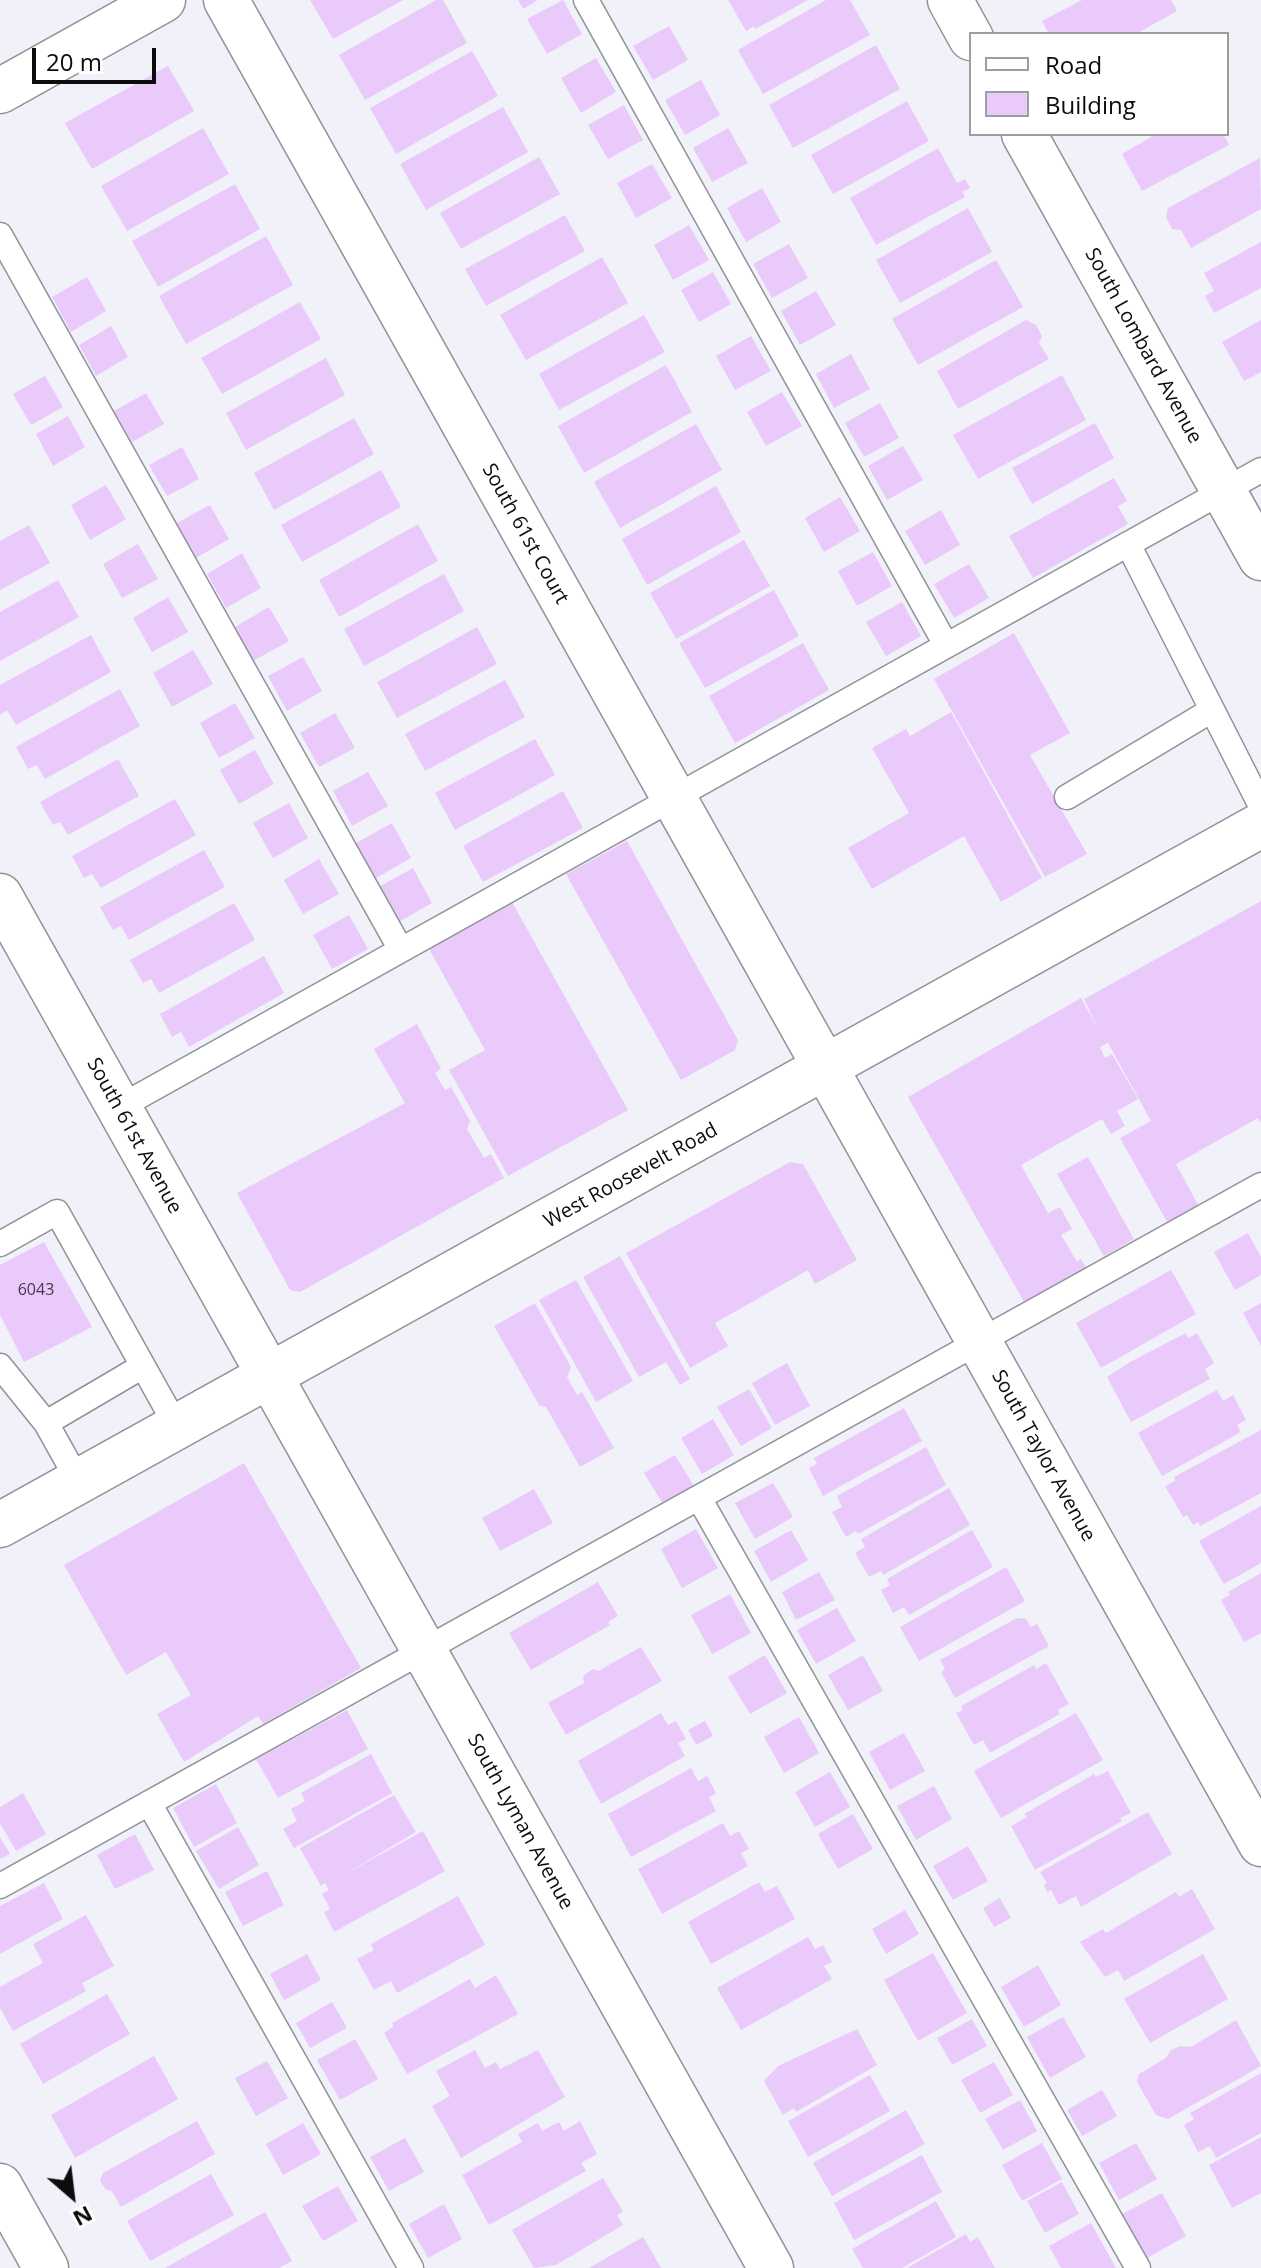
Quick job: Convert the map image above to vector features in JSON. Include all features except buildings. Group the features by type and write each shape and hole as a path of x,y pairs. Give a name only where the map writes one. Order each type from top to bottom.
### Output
{"street":[{"path":"0,91 163,0"},
{"name":"South 61st Court","path":"226,0 824,1068"},
{"path":"950,0 969,34"},
{"name":"South Lombard Avenue","path":"1025,136 1261,558"},
{"name":"West Roosevelt Road","path":"0,1525 1261,825"},
{"name":"South 61st Avenue","path":"0,896 269,1376"},
{"name":"South Taylor Avenue","path":"824,1068 1261,1844"},
{"name":"South Lyman Avenue","path":"269,1376 771,2268"},
{"path":"0,2186 46,2268"}],"lane":[{"path":"586,0 946,645"},
{"path":"0,235 401,950"},
{"path":"118,1108 1261,470"},
{"path":"1128,544 1261,806"},
{"path":"1067,797 1212,710"},
{"path":"0,1886 979,1343 1257,1196"},
{"path":"0,1244 57,1212 177,1427"},
{"path":"0,1366 46,1423 79,1482"},
{"path":"46,1423 143,1366"},
{"path":"699,1498 1138,2268"},
{"path":"149,1803 411,2268"}]}
